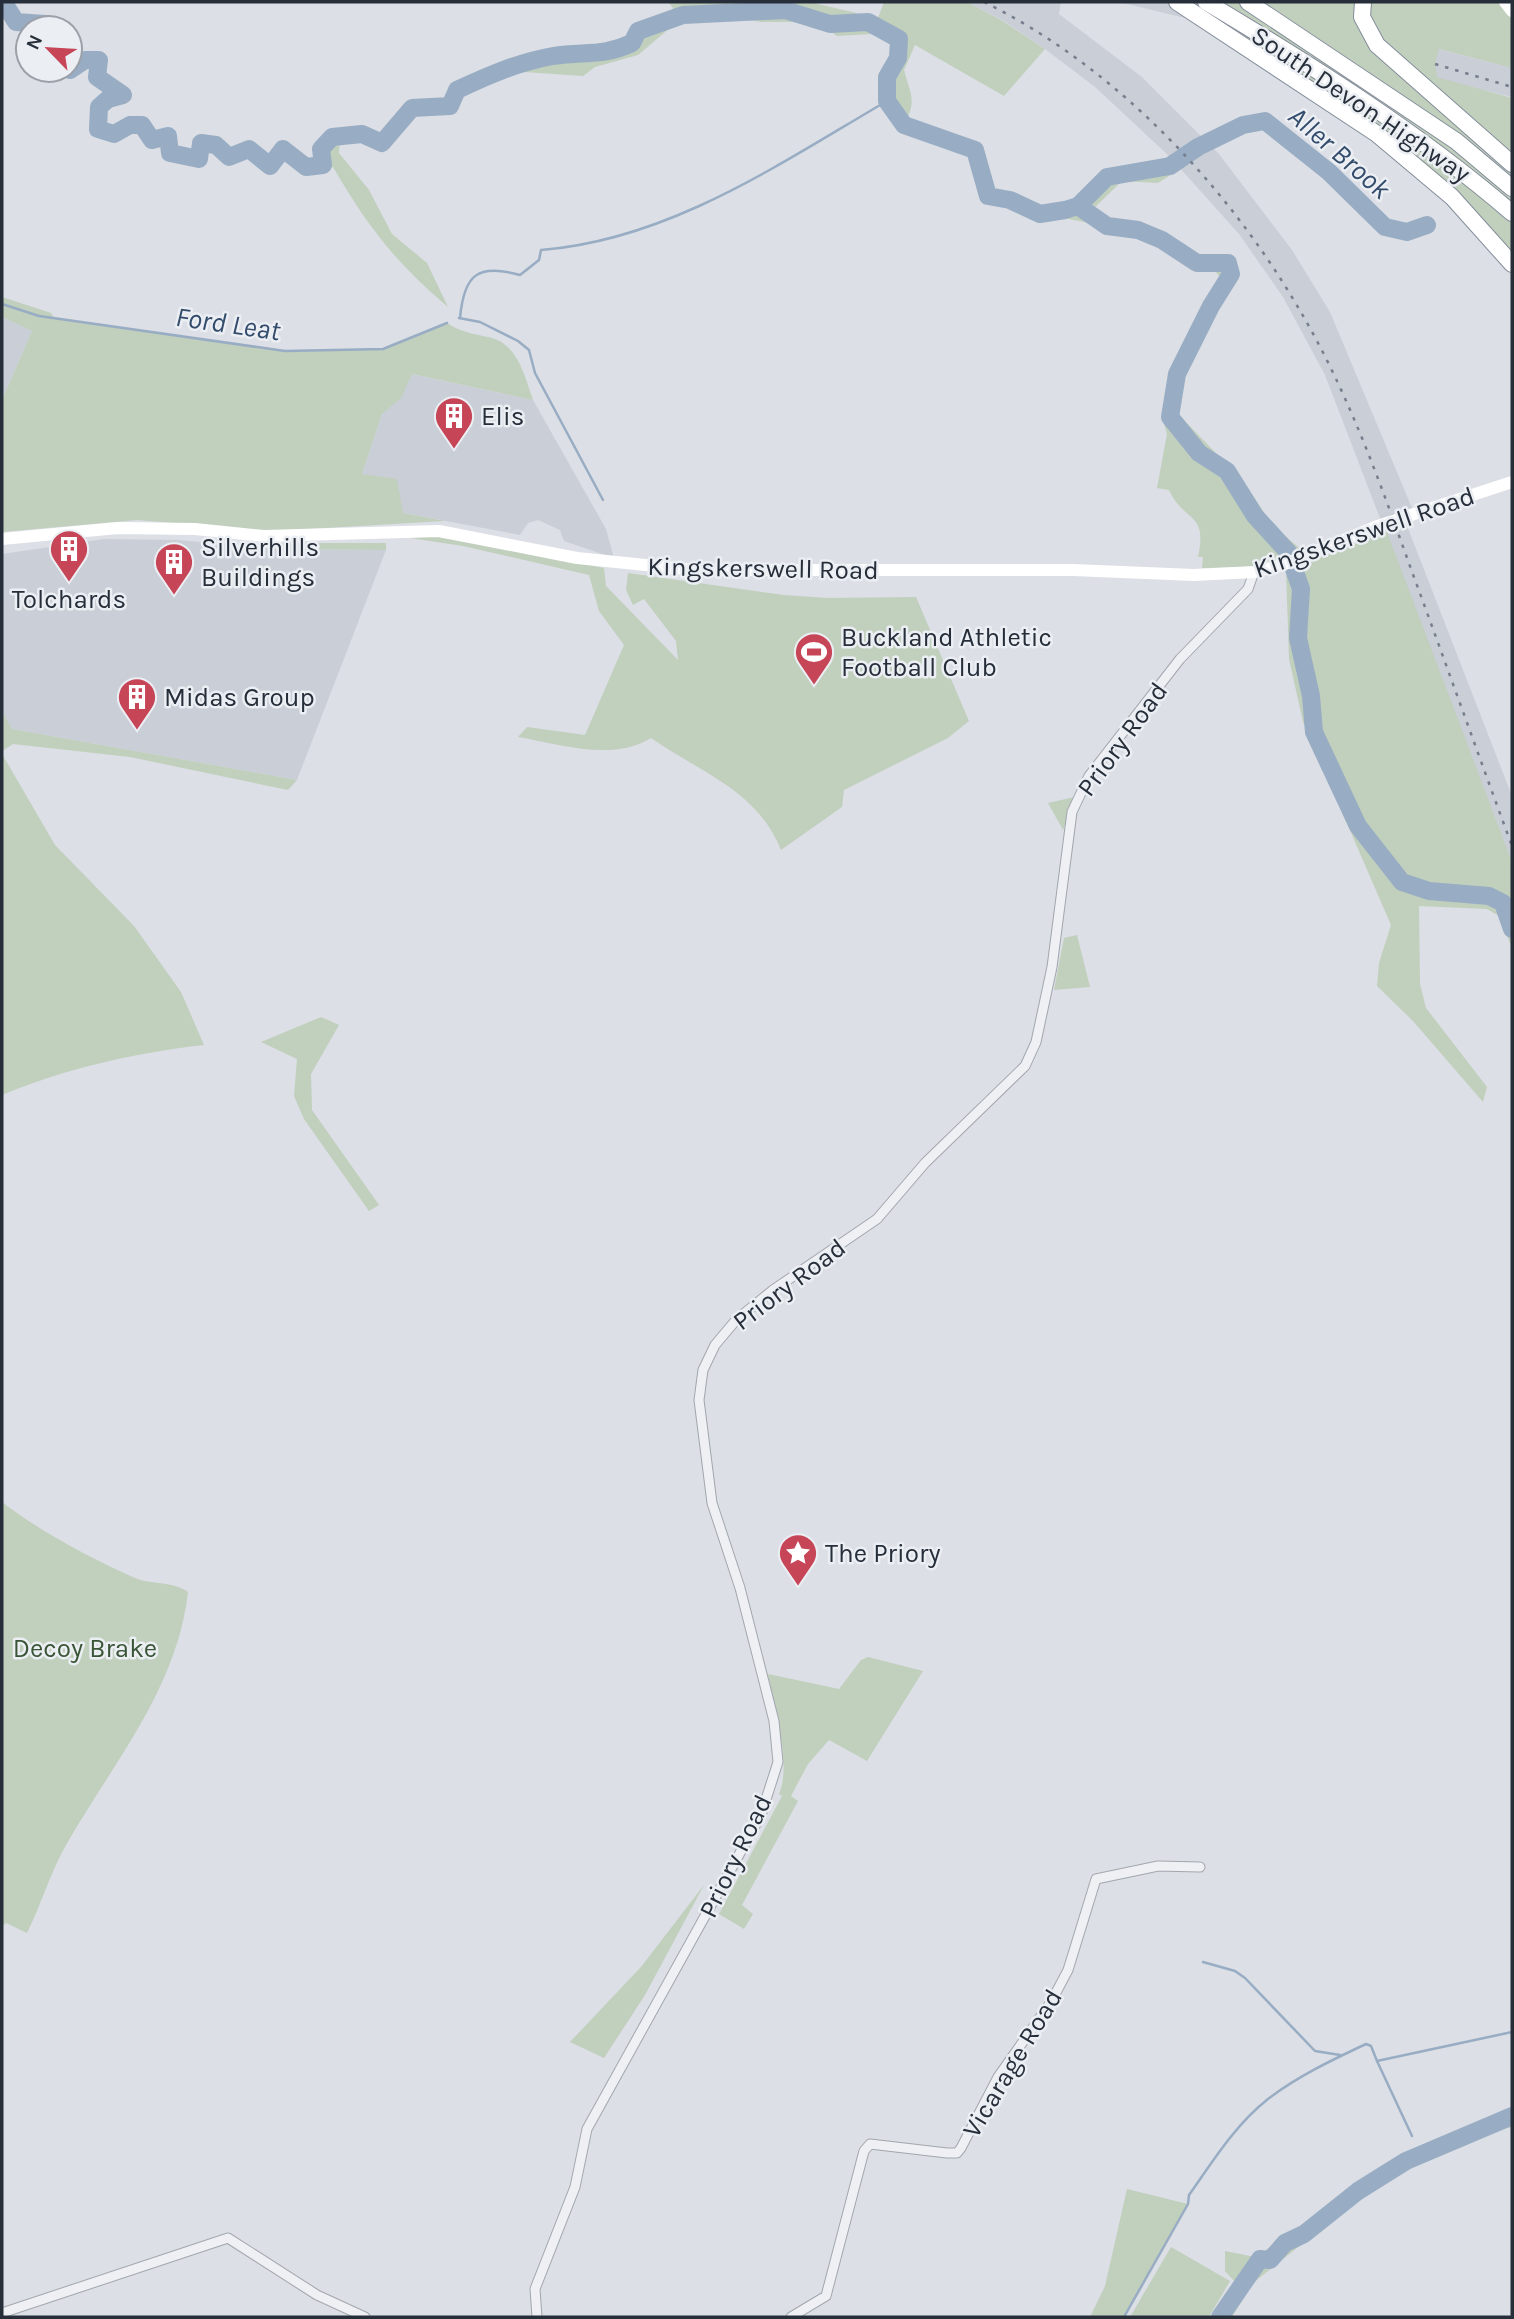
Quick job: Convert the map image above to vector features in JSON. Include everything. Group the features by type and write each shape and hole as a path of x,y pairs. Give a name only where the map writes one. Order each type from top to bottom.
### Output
{"highway":[{"path":"1177,2 1377,134 1452,198 1512,264"},
{"name":"South Devon Highway","path":"1206,2 1394,121 1470,177 1512,213"},
{"name":"South Devon Highway","path":"1248,2 1456,141 1512,187"},
{"path":"1363,2 1362,17 1377,44 1512,164"}],"street":[{"path":"1505,2 1512,12"},
{"name":"Kingskerswell Road","path":"2,539 118,528 195,529 264,536 439,531 578,558 694,570 1073,570 1194,575 1254,572 1285,564 1375,527 1512,482"},
{"name":"Priory Road","path":"537,2317 535,2289 575,2187 586,2129 761,1815 778,1762 774,1721 762,1673 740,1588 712,1503 698,1400 703,1370 715,1345 736,1320 773,1290 877,1219 925,1163 1025,1066 1036,1042 1052,967 1072,812 1089,776 1180,659 1248,589 1254,572"},
{"name":"Vicarage Road","path":"791,2317 827,2296 864,2151 870,2144 947,2153 957,2152 961,2148 998,2077 1051,2002 1062,1981 1082,1931 1096,1879 1158,1866 1200,1867"},
{"path":"2,2314 228,2238 270,2268 317,2295 365,2317"}],"shaded area":[{"path":"967,2 1061,2 1059,14 1142,77 1219,154 1292,250 1330,312 1412,508 1402,512 1512,796 1512,862 1325,375 1283,297 1239,234 1170,157 1095,87 1004,21"},
{"path":"1119,2 1235,2 1438,49 1512,68 1512,97"},
{"path":"2,317 32,331 2,400"},
{"path":"411,374 533,400 606,529 614,558 564,541 560,530 538,520 528,523 520,535 403,513 362,474 382,414"},
{"path":"104,539 179,540 279,549 386,550 297,780 12,729 2,711 2,554"}],"green space":[{"path":"668,2 809,2 878,18 884,2 967,2 1003,21 1045,49 1004,96 915,45 904,70 912,103 904,125 888,116 882,104 895,52 887,39 872,34 837,36 826,28 799,22 761,22 728,16 677,22 638,55 595,67 583,76 524,72 506,67 555,56 609,53 632,43 640,33 666,19 673,8"},
{"path":"1188,2 1235,26 1302,67 1477,193 1512,222 1512,258 1350,113 1288,65"},
{"path":"1214,2 1238,2 1453,143 1512,195 1512,208"},
{"path":"1254,2 1358,2 1358,18 1512,169 1512,181"},
{"path":"1367,2 1499,2 1512,20 1512,68 1439,49 1435,64 1437,77 1512,98 1512,156 1381,41 1367,17"},
{"path":"329,133 340,136 339,153 369,190 392,234 427,263 448,307 413,275 384,243 333,167 319,173 306,167"},
{"path":"1170,157 1182,168 1158,183 1122,181 1093,209 1107,226 1040,214 1075,200 1101,177"},
{"path":"1233,258 1237,262 1235,273 1196,343 1181,383 1178,401 1180,416 1244,482 1273,526 1303,551 1259,567 1202,568 1203,557 1198,557 1200,532 1197,525 1175,501 1169,490 1157,488 1167,434 1162,417 1174,367 1221,278 1214,270 1197,263"},
{"path":"2,297 51,313 54,318 285,351 383,349 447,323 462,331 498,340 506,346 523,371 533,400 412,374 401,398 382,414 362,474 397,479 403,513 445,521 273,531 137,520 2,532 2,400 32,331 2,317"},
{"path":"1387,532 1512,862 1512,948 1499,916 1487,909 1419,906 1420,984 1426,1008 1487,1087 1483,1102 1413,1021 1377,986 1379,963 1391,925 1303,722 1289,659 1286,570"},
{"name":"Buckland Athletic Football Club","path":"434,536 604,568 606,586 678,660 676,641 644,599 633,605 626,590 628,573 784,595 828,598 916,597 969,721 948,738 844,790 842,807 781,850 771,829 743,797 651,738 620,749 603,750 568,747 518,737 527,727 585,735 624,645 599,611 589,575 463,546 410,538"},
{"path":"283,543 386,543 386,550 279,549"},
{"path":"2,711 12,729 297,780 288,790 130,757 13,744 2,751"},
{"path":"2,754 55,845 134,926 181,992 204,1045 101,1063 26,1085 2,1095"},
{"path":"1075,797 1063,830 1048,803"},
{"path":"1077,935 1090,987 1054,990 1064,938"},
{"path":"321,1017 339,1025 311,1074 312,1110 379,1205 369,1211 304,1119 294,1096 297,1059 261,1042"},
{"name":"Decoy Brake","path":"2,1502 49,1534 101,1562 135,1578 176,1586 188,1592 182,1627 157,1693 66,1845 27,1933 6,1923 2,1926"},
{"path":"868,1657 923,1671 867,1761 829,1740 808,1764 791,1796 798,1801 742,1905 753,1914 744,1929 719,1914 782,1796 779,1794 783,1782 783,1751 768,1674 839,1689 861,1660"},
{"path":"704,1885 645,1995 604,2058 570,2042 641,1967"},
{"path":"1512,2111 1512,2127 1486,2133 1395,2170 1253,2283 1232,2317 1215,2317 1235,2282 1225,2271 1225,2251 1255,2257 1330,2208 1380,2169 1417,2148"},
{"path":"1127,2189 1188,2204 1124,2317 1090,2317 1105,2286"},
{"path":"1171,2247 1230,2281 1209,2317 1130,2317"}],"waterway":[{"name":"Aller Brook","path":"2,7 6,6 14,19"},
{"name":"Aller Brook","path":"84,61 99,60 97,77 123,95 108,99 99,107 98,129 114,134 130,125 142,125 152,140 168,136 170,153 199,159 201,143 216,145 229,157 249,149 270,166 283,149 306,167 323,165 321,149 332,137 362,134 382,143 412,108 450,106 457,90 516,65 553,56 602,52 621,47 632,43 638,31 683,15 785,10 830,24 868,22 899,39 898,58 887,77 887,101 904,125 975,150 988,196 1010,200 1040,214 1078,206 1107,177 1170,166 1198,147 1243,125 1265,121 1329,172 1385,227 1407,232 1427,225"},
{"path":"460,318 465,291 475,276 493,271 520,275 539,260 541,250 588,243 634,231 678,215 764,173 887,101"},
{"path":"1078,206 1107,226 1138,230 1162,240 1197,263 1228,263 1231,274 1211,306 1177,374 1170,417 1199,453 1227,471 1255,516 1288,552 1301,589 1298,638 1311,696 1314,732 1358,826 1402,882 1429,891 1489,896 1503,903 1512,929"},
{"name":"Ford Leat","path":"2,304 39,316 285,351 383,349 447,323"},
{"name":"Ford Leat","path":"459,318 480,322 518,341 529,350 535,373 603,500"},
{"path":"1203,1962 1235,1971 1245,1978 1315,2051 1340,2055"},
{"path":"1124,2317 1188,2204 1189,2195 1235,2132 1268,2099 1303,2076 1366,2044 1371,2046 1377,2061 1512,2032"},
{"path":"1377,2061 1412,2136"},
{"path":"1220,2317 1260,2259 1270,2260 1285,2243 1304,2234 1358,2191 1406,2161 1512,2116"}],"railway":[{"path":"984,2 1035,30 1083,63 1129,101 1172,142 1212,186 1249,232 1282,281 1326,359 1366,448 1512,846"},
{"path":"1435,64 1512,87"}],"place":[{"name":"Elis","path":"454,450"},
{"name":"Tolchards","path":"69,583"},
{"name":"Silverhills Buildings","path":"174,596"},
{"name":"Buckland Athletic Football Club","path":"814,686"},
{"name":"Midas Group","path":"137,731"},
{"name":"The Priory","path":"798,1587"}]}
